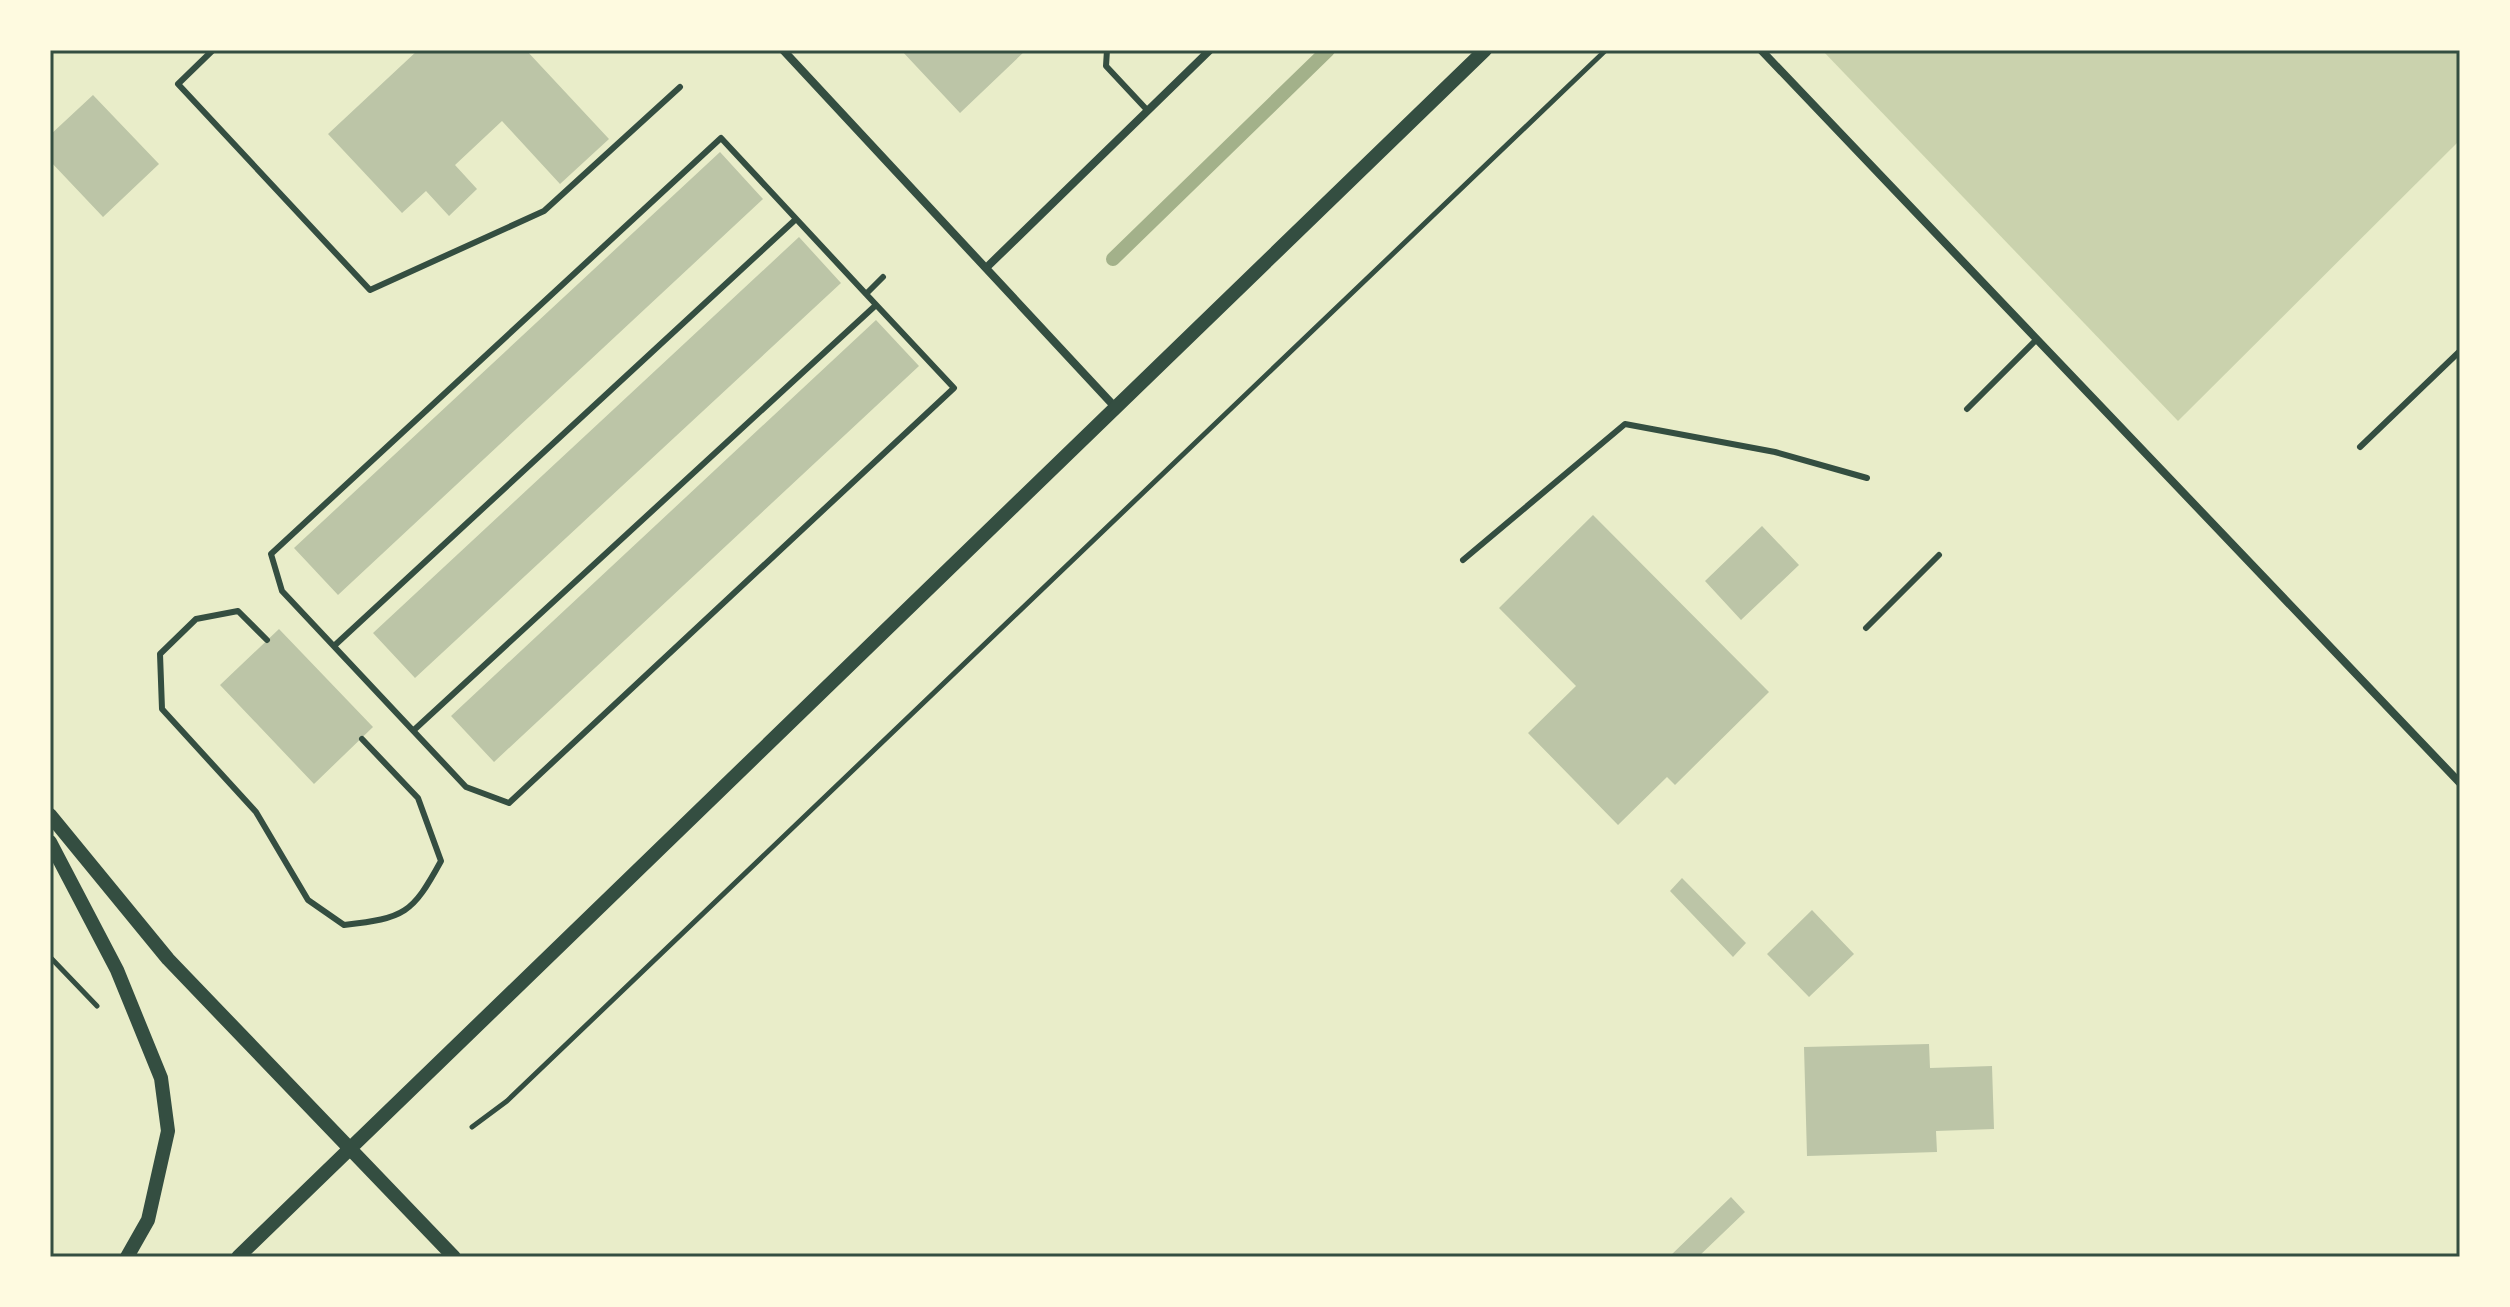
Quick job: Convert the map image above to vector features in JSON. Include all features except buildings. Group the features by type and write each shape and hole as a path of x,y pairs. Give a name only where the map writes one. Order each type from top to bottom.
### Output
{"street":[{"path":"783,50 1115,407"},
{"path":"986,268 1210,50"},
{"path":"238,1257 351,1151 608,898 1485,50"},
{"path":"1761,50 2460,783"},
{"path":"50,815 168,959 454,1257"},
{"path":"50,842 117,970 161,1078 168,1131 148,1220 127,1257"}],"lane":[{"path":"213,50 178,84 370,290 544,211 680,87"},
{"path":"1107,50 1106,66 1148,111"},
{"path":"721,138 866,294 954,388 509,803 466,787 282,591 271,554 721,138"},
{"path":"334,646 796,219"},
{"path":"866,294 883,277"},
{"path":"414,730 876,305"},
{"path":"1967,409 2037,339"},
{"path":"2360,447 2460,351"},
{"path":"1463,560 1625,424 1775,452 1867,478"},
{"path":"1866,628 1939,555"},
{"path":"267,640 238,611 196,619 160,654 162,709 256,812 308,900 344,925 387,920 419,901 441,861 418,798 362,739"}],"path":[{"path":"472,1127 507,1101 1606,50"},
{"path":"50,957 97,1007 103,1019"}],"green space":[{"path":"1822,50 2460,50 2460,140 2178,421"}],"waterway":[{"path":"1113,259 1328,50"}]}
